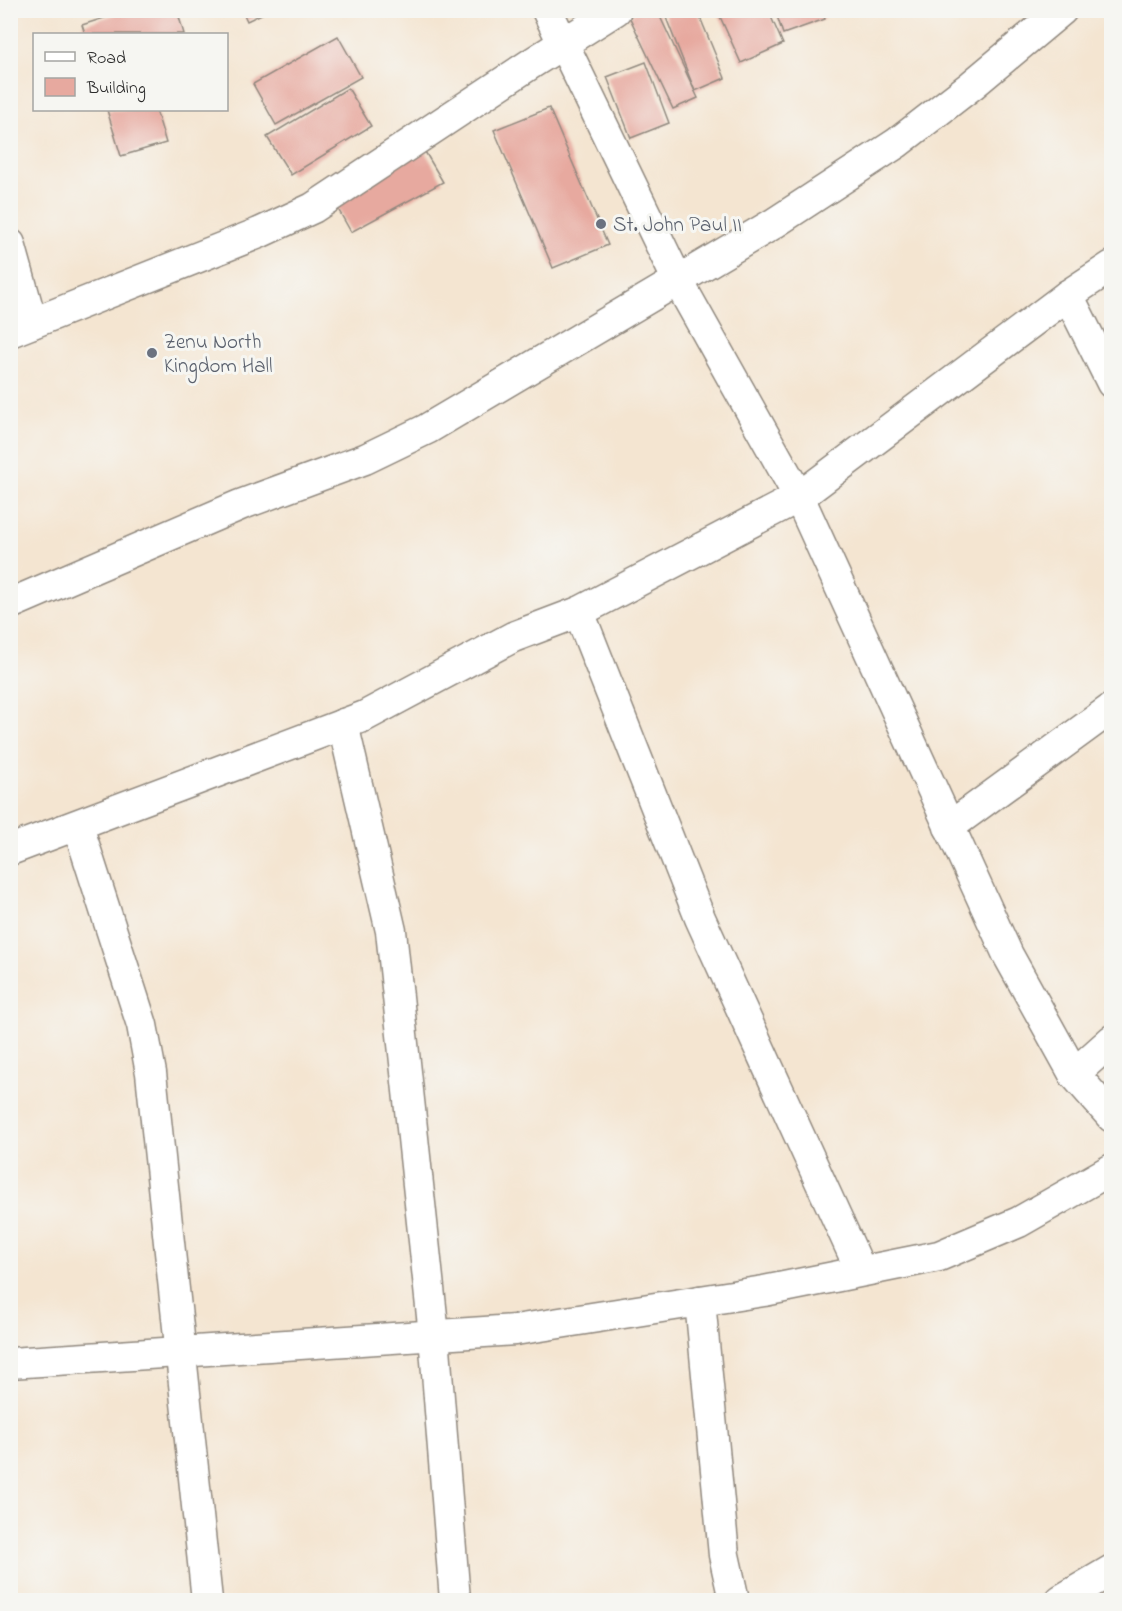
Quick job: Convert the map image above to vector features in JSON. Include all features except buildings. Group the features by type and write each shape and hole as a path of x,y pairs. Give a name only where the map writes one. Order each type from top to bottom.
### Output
{"street":[{"path":"547,10 678,281 800,497 1008,955 1074,1074 1112,1117"},
{"path":"10,244 21,327 259,233 313,208 616,10"},
{"path":"10,604 240,504 365,459 427,429 773,224 897,142 972,85 1062,10"},
{"path":"10,850 365,716 513,637 579,612 800,497 1068,296 1112,266"},
{"path":"1068,296 1112,383"},
{"path":"579,612 699,918 861,1271"},
{"path":"949,827 1112,708"},
{"path":"343,724 391,932 434,1335 455,1600"},
{"path":"78,826 142,1025 151,1073 207,1600"},
{"path":"1074,1074 1112,1040"},
{"path":"10,1363 515,1330 700,1301 939,1256 1020,1222 1112,1169"},
{"path":"700,1301 723,1556 734,1600"},
{"path":"1061,1600 1112,1570"}],"place":[{"name":"St. John Paul II","path":"601,224"},
{"name":"Zenu North Kingdom Hall","path":"152,353"}]}
